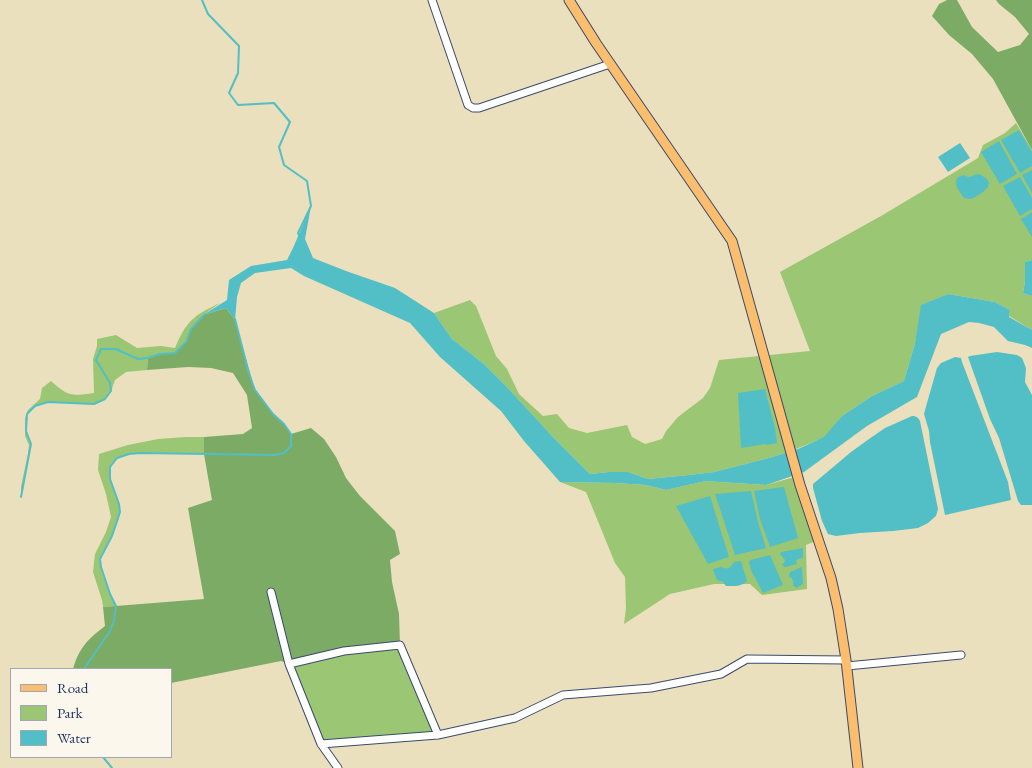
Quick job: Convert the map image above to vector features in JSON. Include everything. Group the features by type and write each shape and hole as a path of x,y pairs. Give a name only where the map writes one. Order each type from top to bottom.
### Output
{"main road":[{"path":"569,0 610,64 732,241 800,485 831,578 838,609 846,663 858,768"}],"street":[{"path":"432,0 468,105 473,108 480,108 610,64"},
{"path":"271,592 289,664 322,744 338,768"},
{"path":"289,664 344,650 400,645 438,735"},
{"path":"322,744 438,735 515,718 563,695 651,688 721,674 747,659 846,663 961,655"}],"green space":[{"path":"947,0 957,0 972,27 998,52 1020,45 1029,34 1015,17 996,0 1032,0 1032,150 993,79 972,54 949,35 932,16 939,4"},
{"path":"1016,123 1032,150 1032,260 1025,262 1023,293 1032,296 1032,330 1009,316 1010,310 995,302 948,294 922,305 915,343 904,381 872,396 842,416 825,437 791,451 714,472 689,475 648,479 628,472 590,474 484,364 452,339 434,313 470,300 476,306 496,356 507,369 519,394 543,416 557,414 569,428 587,433 627,425 632,437 645,444 662,439 678,417 703,398 710,388 719,360 810,351 780,272 881,216 978,158 983,145 1005,133"},
{"path":"220,303 203,315 191,329 186,342 175,353 160,354 148,358 147,370 126,372 115,380 111,391 105,399 94,404 48,402 34,406 27,414 26,431 31,444 21,497 21,487 29,445 25,436 25,418 28,410 40,399 42,388 51,381 66,393 80,395 94,393 93,359 97,339 116,335 137,348 161,346 175,348 183,331 192,320"},
{"path":"226,308 235,320 255,390 273,414 291,434 311,428 324,439 336,457 346,478 360,496 395,531 400,554 390,560 392,582 399,614 400,645 289,664 281,661 172,683 172,668 73,668 85,644 105,626 103,607 204,599 188,508 212,500 204,454 204,437 243,434 252,428 247,395 233,373 211,368 188,367 147,370 148,358 160,354 175,353 186,342 191,329 203,315"},
{"path":"204,437 204,454 133,454 117,459 111,468 111,480 120,505 120,512 112,535 100,557 100,562 116,606 103,607 93,572 95,554 111,517 98,470 99,454 128,445 158,439"},
{"path":"798,476 818,540 806,545 807,589 762,595 750,584 714,584 670,594 624,624 626,608 625,577 615,563 586,492 560,482 646,485 666,490 706,481 766,485"},
{"path":"400,645 438,735 321,744 289,664"}],"water":[{"path":"1019,130 1032,152 1032,166 1020,173 1001,140"},
{"path":"999,141 1017,174 1000,184 981,152"},
{"path":"960,143 970,158 948,172 938,157"},
{"path":"1032,170 1032,193 1022,175"},
{"path":"978,174 988,180 988,187 981,194 971,199 964,198 957,186 956,180 963,175 970,177"},
{"path":"1020,177 1032,198 1032,209 1020,216 1003,186"},
{"path":"311,206 305,239 313,258 395,288 434,313 452,339 484,364 590,474 628,472 648,479 714,472 798,449 824,437 842,416 872,396 904,381 915,343 921,305 948,294 995,302 1010,310 1009,317 1032,330 1032,348 1008,341 994,327 979,323 969,322 941,334 917,397 867,426 804,472 766,485 706,481 666,490 646,485 560,482 501,411 440,357 410,323 304,276 291,268 255,273 241,283 237,297 235,320 226,308 203,315 227,300 229,280 251,266 287,260"},
{"path":"1032,212 1032,237 1021,219"},
{"path":"1032,260 1032,296 1023,293 1025,262"},
{"path":"997,352 1017,355 1022,358 1026,368 1025,382 1032,395 1032,505 1021,505 1018,501 999,438 990,419 968,357"},
{"path":"955,357 961,358 1008,482 1011,500 945,515 924,414 937,368 941,363"},
{"path":"765,389 777,443 741,448 738,393"},
{"path":"912,416 917,417 920,421 938,509 936,516 918,528 836,536 828,534 822,521 813,484 851,452 885,428"},
{"path":"784,487 798,538 770,547 760,519 754,491"},
{"path":"751,491 766,548 735,555 715,494"},
{"path":"710,496 729,557 708,564 676,506"},
{"path":"803,548 803,558 796,561 797,564 783,566 782,563 785,560 780,554 781,552"},
{"path":"770,555 783,585 763,593 749,562"},
{"path":"741,561 747,581 745,583 737,586 726,586 716,578 713,569 729,568 734,562"},
{"path":"802,567 803,584 796,588 789,577 790,572"}],"waterway":[{"path":"202,0 208,14 239,46 238,73 229,93 238,105 274,103 290,122 279,147 284,165 307,181 311,206 298,233 299,235"},
{"path":"21,497 31,444 26,431 27,414 35,406 48,402 94,404 105,399 111,391 110,383 96,360 101,349 116,349 138,359 175,353 186,342 191,329 205,314"},
{"path":"85,668 110,631 114,621 116,606 110,594 100,559 112,536 120,512 110,479 110,467 117,458 140,453 275,455 284,453 291,446 291,434 255,390 235,319"},
{"path":"104,758 112,768"}]}
